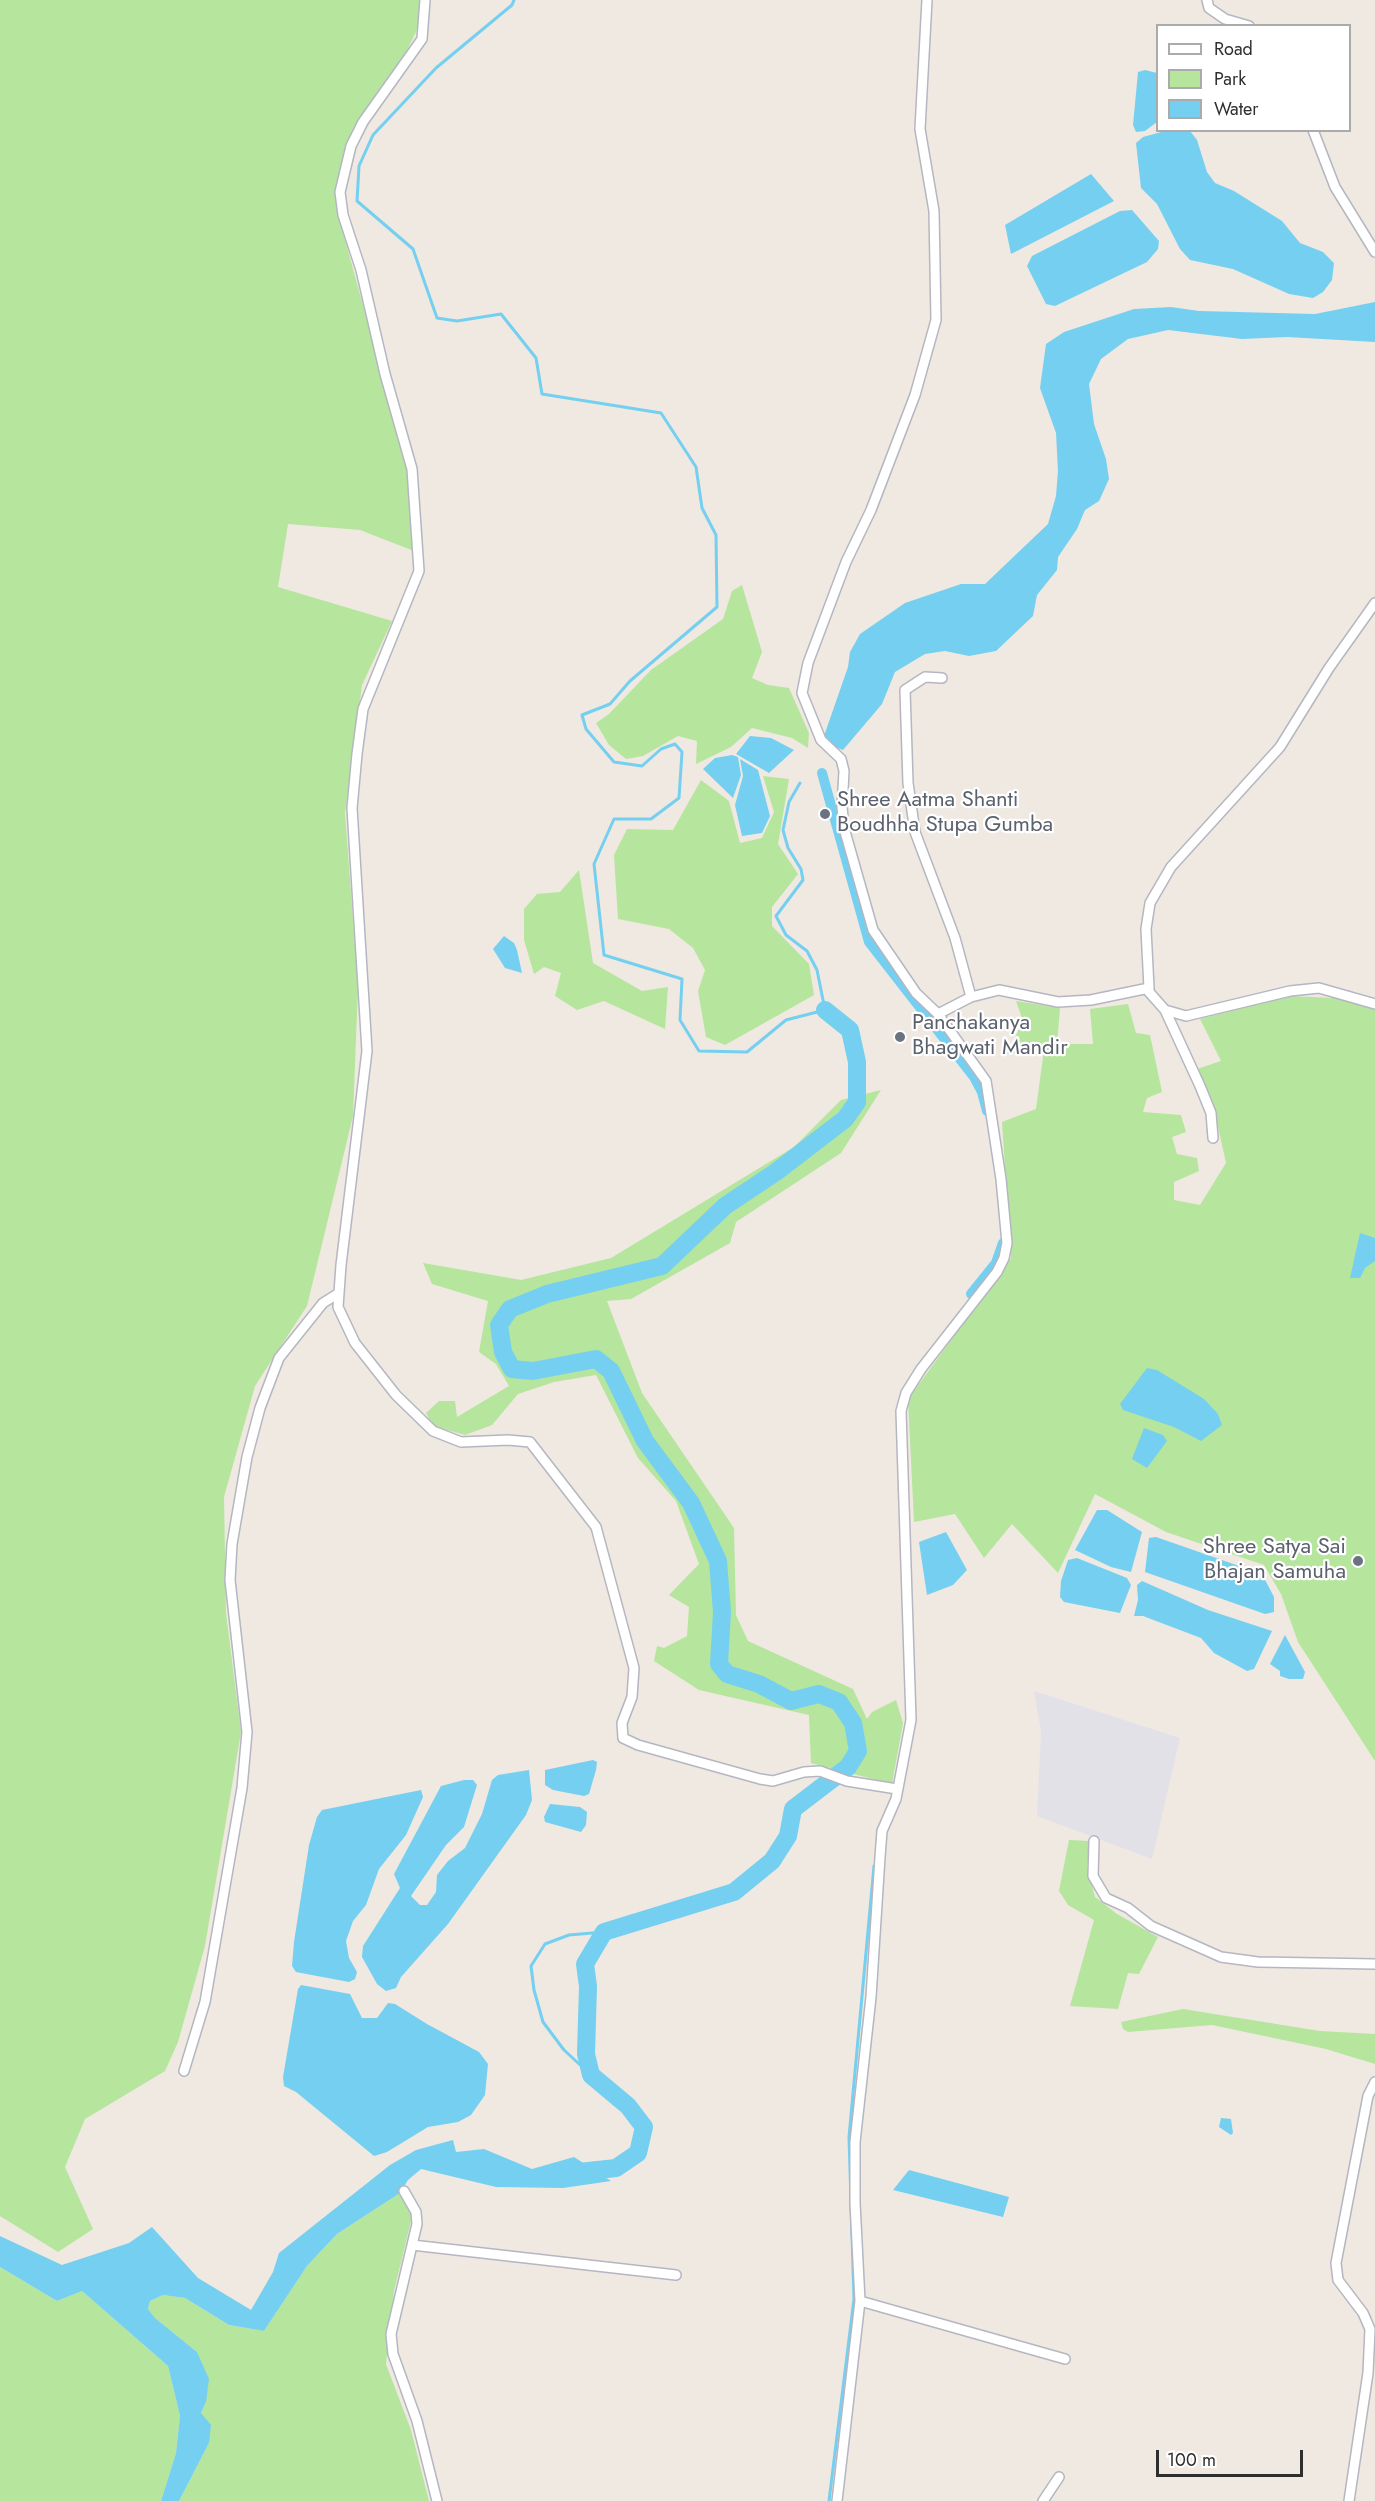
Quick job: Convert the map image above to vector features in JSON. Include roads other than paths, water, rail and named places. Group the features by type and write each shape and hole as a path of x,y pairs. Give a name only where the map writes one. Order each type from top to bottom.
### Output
{"street":[{"path":"425,0 422,39 363,122 351,146 340,192 343,215 361,270 385,374 412,469 419,571 363,709 357,754 352,808 367,1051 338,1307 355,1343 396,1395 432,1431 460,1442 508,1440 530,1442 596,1527 634,1668 632,1697 622,1723 623,1738 638,1745 767,1780 773,1781 804,1772 828,1773 847,1781 897,1789"},
{"path":"837,2501 860,2301 855,2203 855,2142 871,1998 882,1832 896,1799 912,1720 901,1411 906,1393 921,1369 997,1272 1004,1258 1007,1243 1001,1179 987,1081 938,1014 916,993 873,930 844,828 842,807 844,771 841,759 821,740 802,693 808,663 842,573 871,510 915,395 936,320 934,211 921,129 927,0"},
{"path":"1207,0 1209,8 1225,19 1242,24"},
{"path":"1314,132 1335,187 1375,252"},
{"path":"1213,1138 1210,1113 1165,1010 1149,992 1146,929 1150,903 1171,867 1280,747 1329,668 1375,603"},
{"path":"942,678 925,677 904,690 908,783 915,832 955,938 971,998"},
{"path":"938,1014 971,998 999,990 1058,1002 1091,1000 1149,988"},
{"path":"1165,1010 1186,1016 1290,992 1319,988 1375,1004"},
{"path":"184,2071 205,2002 242,1788 247,1732 230,1580 232,1544 247,1457 260,1408 279,1358 323,1303 339,1293"},
{"path":"1094,1841 1093,1876 1107,1898 1128,1908 1151,1926 1221,1957 1258,1962 1375,1964"},
{"path":"1349,2501 1368,2373 1370,2329 1363,2313 1338,2280 1336,2263 1368,2096 1375,2082"},
{"path":"404,2191 416,2212 417,2224 392,2334 393,2354 417,2421 437,2501"},
{"path":"412,2246 676,2276"},
{"path":"860,2301 1065,2359"},
{"path":"1043,2501 1059,2477"}],"water":[{"path":"1145,70 1156,73 1156,123 1145,131 1136,132 1133,125 1138,72"},
{"path":"1161,132 1191,132 1197,140 1207,172 1215,183 1234,191 1282,221 1300,243 1323,252 1334,263 1332,280 1323,292 1313,298 1289,294 1233,269 1190,260 1180,249 1157,204 1141,188 1136,143 1143,137"},
{"path":"1091,174 1114,201 1011,254 1005,225"},
{"path":"1132,210 1159,241 1158,249 1147,262 1055,306 1046,304 1027,266 1032,256 1120,211"},
{"path":"1375,302 1375,342 1287,337 1242,339 1168,330 1128,339 1101,359 1089,384 1094,424 1106,459 1109,479 1099,501 1085,510 1077,529 1058,557 1057,570 1037,595 1033,616 996,651 969,656 945,651 925,654 895,672 882,704 843,750 835,747 824,736 848,667 850,652 860,634 905,603 961,584 985,584 1048,524 1056,496 1058,471 1056,433 1040,388 1046,344 1064,332 1134,309 1171,307 1199,311 1315,314"},
{"path":"750,736 771,738 794,750 769,773 736,754"},
{"path":"732,755 738,757 741,775 733,798 703,769 715,758"},
{"path":"740,759 758,770 770,816 762,833 742,836 735,805 743,776"},
{"path":"504,936 514,943 522,973 505,968 493,949"},
{"path":"1360,1233 1375,1238 1375,1261 1365,1268 1360,1278 1350,1278"},
{"path":"1147,1368 1157,1370 1204,1399 1218,1414 1222,1425 1201,1441 1174,1427 1123,1410 1120,1404"},
{"path":"1144,1428 1163,1435 1167,1441 1147,1468 1132,1459"},
{"path":"1097,1510 1107,1510 1142,1532 1131,1572 1111,1567 1075,1550"},
{"path":"946,1532 967,1570 953,1585 927,1595 919,1542"},
{"path":"1156,1537 1262,1574 1274,1597 1274,1612 1265,1614 1145,1572 1149,1538"},
{"path":"1077,1558 1127,1578 1131,1585 1120,1613 1064,1602 1060,1597 1061,1581 1068,1560"},
{"path":"1142,1581 1208,1610 1272,1631 1254,1669 1247,1671 1214,1653 1201,1638 1143,1616 1134,1616 1138,1600 1137,1585"},
{"path":"1285,1635 1305,1672 1303,1679 1289,1679 1280,1676 1280,1671 1270,1664"},
{"path":"593,1760 597,1762 589,1794 584,1796 553,1790 545,1785 545,1770"},
{"path":"529,1770 532,1800 526,1815 448,1924 401,1977 396,1988 386,1991 377,1984 362,1957 363,1946 400,1888 394,1874 441,1786 464,1780 473,1780 477,1785 464,1827 446,1845 411,1896 420,1905 427,1905 436,1892 437,1875 448,1861 465,1848 482,1814 492,1780 498,1775"},
{"path":"421,1790 423,1797 406,1835 379,1869 366,1905 353,1921 346,1941 349,1958 357,1972 355,1979 349,1982 296,1972 292,1966 294,1942 309,1845 317,1817 322,1810"},
{"path":"550,1804 580,1807 587,1812 586,1825 581,1832 545,1822 544,1817"},
{"path":"301,1985 350,1994 362,2018 377,2018 388,2003 395,2004 479,2052 488,2064 485,2095 471,2115 458,2122 428,2127 387,2152 374,2156 296,2092 284,2086 283,2077 298,1989"},
{"path":"1221,2118 1231,2119 1233,2133 1231,2135 1219,2127"},
{"path":"453,2140 456,2152 484,2149 532,2169 574,2157 611,2181 563,2188 496,2187 421,2169 408,2180 400,2193 337,2234 307,2266 264,2331 229,2325 185,2298 163,2295 150,2301 148,2309 155,2318 197,2352 209,2379 206,2402 201,2413 211,2425 209,2443 179,2501 161,2501 176,2453 180,2416 168,2366 82,2291 57,2301 0,2267 0,2236 62,2265 129,2243 152,2227 198,2278 251,2310 273,2272 279,2253 390,2165 416,2150"},
{"path":"909,2170 1009,2197 1003,2217 893,2190"}],"waterway":[{"path":"514,0 512,5 436,68 373,135 359,166 357,201 413,249 437,318 457,321 501,314 536,358 542,394 661,413 696,467 702,508 716,535 717,607 630,681 610,704 582,715 586,729 614,762 642,766 661,749 675,744 682,752 679,798 651,819 614,819 594,864 604,955 682,979 680,1020 699,1051 747,1052 786,1020 825,1010 817,970 807,951 786,935 776,916 803,880 801,869 788,848 783,830 789,802 800,783"},
{"path":"822,773 869,942 974,1077 982,1092 987,1111"},
{"path":"570,2173 616,2168 638,2153 644,2127 628,2106 591,2075 586,2054 588,1986 585,1964 604,1932 734,1892 772,1861 788,1836 793,1809 848,1767 858,1751 853,1723 839,1702 819,1694 791,1701 759,1684 727,1674 719,1664 722,1612 718,1561 691,1503 645,1441 611,1371 596,1359 533,1371 512,1369 503,1352 499,1325 510,1309 547,1294 662,1266 725,1206 776,1172 845,1119 857,1102 857,1062 850,1030 825,1010"},
{"path":"971,1294 996,1263 1003,1243"},
{"path":"829,2501 854,2299 849,2137 874,1866"},
{"path":"591,2075 564,2050 543,2022 534,1990 531,1966 545,1944 569,1935 604,1932"}],"place":[{"name":"Shree Aatma Shanti Boudhha Stupa Gumba","path":"825,814"},
{"name":"Panchakanya Bhagwati Mandir","path":"900,1037"},
{"name":"Shree Satya Sai Bhajan Samuha","path":"1358,1561"}]}
